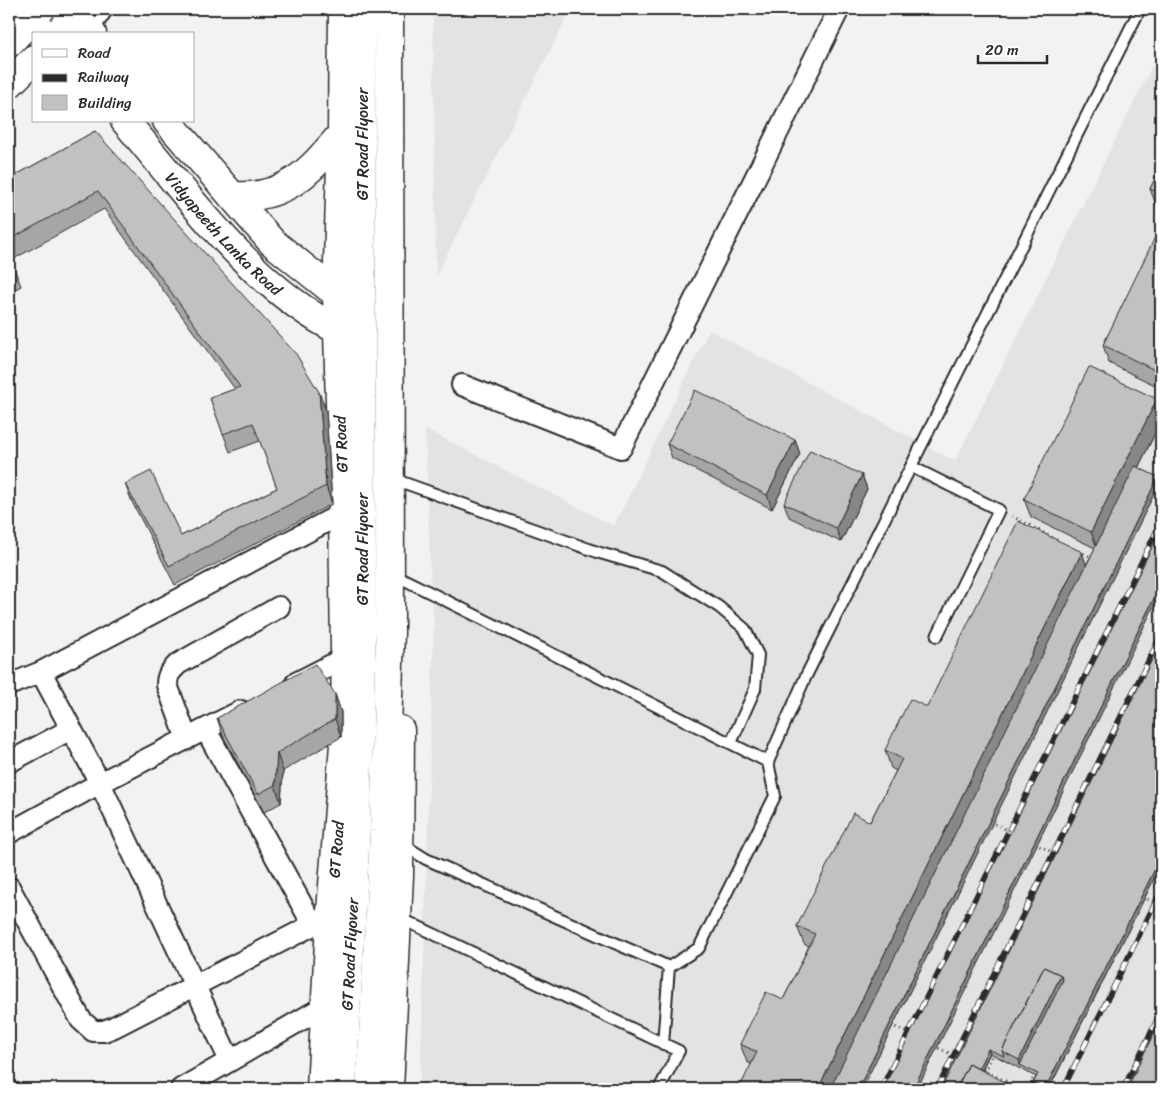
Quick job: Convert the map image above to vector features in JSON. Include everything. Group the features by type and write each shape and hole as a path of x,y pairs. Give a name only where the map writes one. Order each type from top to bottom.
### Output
{"main road":[{"name":"GT Road","path":"322,1089 327,1005 321,924 346,719 337,294 342,134 343,9"},
{"name":"GT Road Flyover","path":"342,1089 356,830 362,630 361,9"},
{"name":"GT Road Flyover","path":"370,1089 384,831 390,630 389,9"},
{"path":"389,1089 400,842 399,482 403,313 400,9"},
{"path":"9,43 35,18"},
{"path":"9,84 32,61"},
{"name":"Vidyapeeth Lanka Road","path":"126,122 249,265 321,321 338,330"},
{"name":"Vidyapeeth Lanka Road","path":"168,122 272,242 337,294"},
{"path":"232,196 250,198 285,188 311,170 342,134"}],"street":[{"path":"462,385 621,448 839,9"},
{"path":"10,682 41,672 343,513"},
{"path":"187,739 167,685 167,676 178,664 279,607"},
{"path":"9,833 100,783 345,658"},
{"path":"41,672 100,783 230,1061"},
{"path":"9,762 71,729"},
{"path":"9,887 81,1020 93,1031 104,1031 114,1027 195,984 321,924 206,730"},
{"path":"181,1089 327,1005"}],"lane":[{"path":"76,25 108,9"},
{"path":"669,966 699,948 775,796 768,762 806,676 1140,9"},
{"path":"912,467 999,510 937,636"},
{"path":"399,482 600,554 662,571 720,606 745,629 758,655 755,689 731,743"},
{"path":"399,577 768,762"},
{"path":"400,842 426,859 669,966"},
{"path":"397,917 679,1051 658,1089"},
{"path":"663,1044 669,966"}],"path":[{"path":"999,510 1059,541"},
{"path":"1076,550 1094,559"},
{"path":"986,820 1018,835"},
{"path":"1034,843 1067,859"},
{"path":"1134,892 1161,906"},
{"path":"885,1022 918,1038"},
{"path":"927,1042 960,1058"},
{"path":"985,1071 997,1048"},
{"path":"976,1067 1023,1089"},
{"path":"1028,1089 1036,1072"}],"shaded area":[{"path":"433,9 571,9 436,276"},
{"path":"1161,48 1161,1089 420,1089 434,620 431,593 425,429 614,526 709,330 955,461"}],"building":[{"path":"95,131 296,354 319,392 326,486 169,566 125,484 151,471 181,536 277,488 253,423 223,434 210,398 240,387 98,191 9,240 9,179"},
{"path":"1161,166 1161,194 1150,189"},
{"path":"1159,229 1161,230 1161,373 1103,345"},
{"path":"9,259 14,268 9,271"},
{"path":"1089,367 1157,399 1091,532 1024,499"},
{"path":"695,390 795,440 767,495 667,444"},
{"path":"810,450 862,475 836,528 784,503"},
{"path":"1135,466 1158,477 858,1089 830,1089"},
{"path":"1018,521 1082,552 818,1089 739,1089 757,1052 740,1044 766,992 783,1000 815,934 797,926 853,813 870,822 902,759 885,750 910,699 927,707"},
{"path":"1161,529 1161,584 913,1089 883,1089"},
{"path":"1161,641 1161,857 1045,1089 1030,1089 1038,1074 1020,1065 1063,980 1061,975 1044,967 1002,1051 1004,1056 988,1049 978,1069 969,1064 956,1089 941,1089"},
{"path":"315,664 335,694 335,719 277,753 275,785 258,794 217,718"},
{"path":"1044,967 1061,975 1019,1060 1002,1051"},
{"path":"1161,1018 1161,1089 1127,1089"},
{"path":"969,1064 1019,1089 956,1089"}],"railway":[{"path":"881,1089 1161,522"},
{"path":"937,1089 1161,635"},
{"path":"1063,1089 1161,891"},
{"path":"1123,1089 1161,1012"}]}
